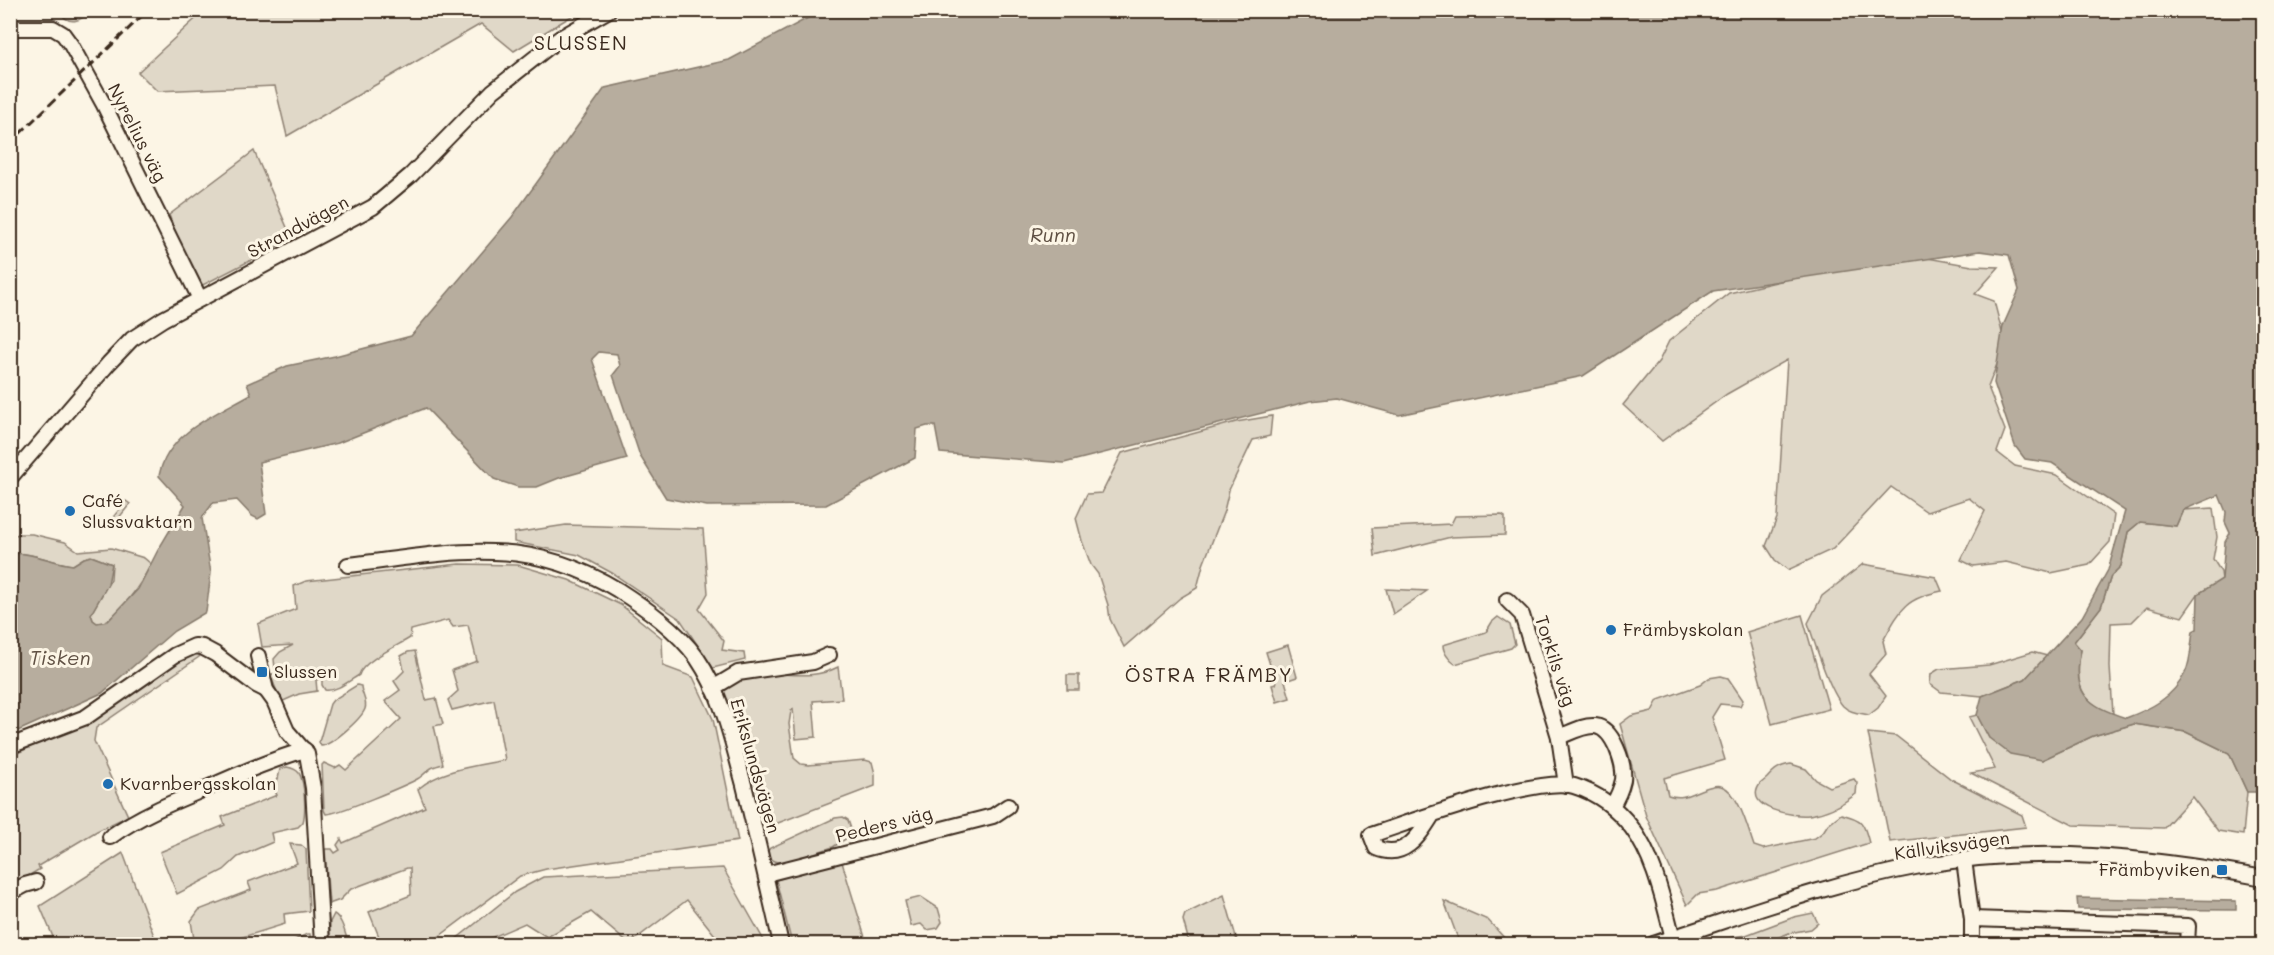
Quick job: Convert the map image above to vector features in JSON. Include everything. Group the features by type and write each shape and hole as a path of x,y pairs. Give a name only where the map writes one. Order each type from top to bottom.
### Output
{"street":[{"name":"Strandvägen","path":"10,478 87,387 132,339 163,319 373,207 411,175 493,91 571,31 609,10"},
{"name":"Nyrelius väg","path":"10,28 53,28 63,34 71,45 104,105 200,299"},
{"name":"Erikslundsvägen","path":"348,565 465,553 493,552 530,556 568,565 610,585 662,622 687,645 697,659 727,720 766,874 781,945"},
{"name":"Torkils väg","path":"1507,600 1522,615 1559,737 1566,785"},
{"path":"10,746 86,717 175,656 195,646 215,654 266,690"},
{"path":"713,688 738,673 813,662 830,655"},
{"path":"258,656 266,690 287,731 305,750 309,762 313,788 322,945"},
{"name":"Torkils väg","path":"1559,737 1589,726 1606,729 1614,741 1623,779 1612,806"},
{"path":"110,837 144,816 179,800 279,758 305,750"},
{"path":"1433,814 1525,788 1566,785 1601,798 1612,806 1631,827 1646,853 1658,882 1673,938"},
{"name":"Peders väg","path":"766,874 993,816 1008,806"},
{"name":"Källviksvägen","path":"1653,945 1854,881 1920,866 1964,860 2035,855 2116,856 2195,865 2264,878"},
{"path":"1964,860 1972,919 1971,945"},
{"path":"10,893 36,882"},
{"path":"1972,919 2188,926 2187,945"}],"shaded area":[{"path":"205,10 580,11 514,51 481,24 287,136 275,86 157,91 138,72"},
{"path":"59,11 92,11 79,20 71,21"},
{"path":"254,151 292,239 197,288 169,215"},
{"path":"1911,255 1972,266 1999,267 1975,294 1994,301 2005,344 1988,387 2005,430 1997,452 2015,466 2057,475 2114,515 2110,542 2089,565 2051,573 2006,562 1973,566 1961,560 1985,511 1969,498 1927,512 1891,487 1833,549 1788,570 1775,560 1766,546 1777,518 1787,360 1727,394 1662,441 1623,405 1659,361 1669,341 1729,293 1871,260"},
{"path":"1272,416 1270,436 1253,440 1229,490 1197,588 1180,598 1124,647 1110,619 1098,574 1091,565 1076,518 1087,494 1102,493 1122,453 1236,422"},
{"path":"126,501 130,504 114,524 110,521"},
{"path":"2213,508 2217,537 2213,559 2221,572 2222,580 2198,594 2182,617 2147,607 2132,622 2111,623 2110,667 2113,714 2093,704 2079,682 2081,650 2074,642 2101,607 2111,576 2121,566 2128,532 2140,522 2176,526 2183,510"},
{"path":"1502,515 1505,517 1505,535 1451,537 1375,556 1372,528 1451,524 1455,516"},
{"path":"566,525 703,529 708,593 699,609 724,641 722,650 744,653 745,660 713,668 680,619 612,573 579,555 514,542 514,533"},
{"path":"32,534 65,542 78,551 111,548 144,558 151,564 120,609 104,621 97,623 91,614 111,579 112,564 94,557 84,558 73,565 27,554 11,554 11,536"},
{"path":"459,564 518,565 569,580 621,605 662,638 663,666 693,677 713,719 738,841 546,869 520,876 429,944 382,944 369,912 411,895 410,868 351,889 340,900 329,904 325,849 332,849 335,853 340,850 337,845 341,839 343,843 425,807 418,789 427,782 459,769 505,760 494,700 452,710 448,700 458,691 452,670 477,661 468,625 453,627 448,620 411,630 410,638 373,659 359,675 338,688 325,690 322,678 316,680 317,691 299,694 281,702 270,674 278,674 274,659 280,652 293,645 262,647 258,624 296,609 294,586 306,581"},
{"path":"1863,564 1936,577 1942,591 1920,597 1912,602 1899,613 1894,621 1883,641 1886,654 1869,674 1886,696 1878,708 1869,715 1849,710 1838,699 1823,666 1808,623 1822,596"},
{"path":"1386,589 1427,591 1393,614"},
{"path":"1802,615 1829,709 1772,724 1747,632"},
{"path":"1498,617 1510,625 1515,644 1511,648 1455,664 1449,658 1443,645 1486,632"},
{"path":"1288,645 1297,677 1285,681 1290,698 1277,702 1272,685 1276,684 1266,652"},
{"path":"197,651 201,654 199,657 96,728 94,741 128,816 97,831 38,866 40,869 18,882 11,869 11,756 100,714 186,654"},
{"path":"415,651 426,700 436,698 443,724 434,726 443,764 387,792 326,814 322,765 324,763 335,768 340,765 346,770 401,719 385,701 400,690 394,681 404,671 401,656"},
{"path":"2032,652 2047,656 2025,679 1982,696 1941,692 1930,684 1931,674 1939,669 1989,665"},
{"path":"838,667 842,699 813,701 816,737 796,739 793,709 791,711 789,724 794,758 801,764 808,765 865,760 872,762 875,786 778,823 767,822 757,803 721,689 751,675 817,674"},
{"path":"1067,675 1079,675 1079,690 1067,690"},
{"path":"1721,676 1728,678 1743,700 1740,706 1720,704 1712,717 1725,760 1664,778 1668,795 1682,797 1714,786 1727,789 1738,803 1754,846 1763,849 1815,838 1841,814 1861,822 1869,843 1717,891 1698,894 1687,905 1646,816 1620,724 1631,716 1652,711 1658,700 1700,685 1709,678"},
{"path":"357,685 361,686 366,703 365,709 339,736 321,746 319,742 330,704"},
{"path":"1977,715 1989,738 2042,760 2093,736 2134,724 2186,732 2229,753 2247,792 2243,835 2218,831 2192,797 2164,828 2073,825 1971,773 1995,769 1969,717"},
{"path":"1868,733 1896,736 1951,779 2022,815 2026,827 1890,842"},
{"path":"1791,764 1806,769 1816,780 1829,787 1854,779 1857,783 1856,794 1834,808 1809,815 1793,815 1772,810 1758,800 1756,793 1760,784 1778,768"},
{"path":"287,767 299,773 303,783 303,822 298,827 271,833 273,842 238,857 224,870 177,894 160,852 225,825 222,817 277,795 272,784 278,779 280,769"},
{"path":"843,817 848,820 851,829 847,838 833,847 783,863 773,861 769,857 767,852 770,848 835,818"},
{"path":"290,844 301,845 306,849 309,911 284,914 285,924 220,944 199,944 194,939 191,921 199,910 251,890 248,882 297,863"},
{"path":"123,853 157,944 56,944 40,906"},
{"path":"841,859 867,944 792,944 776,880"},
{"path":"723,868 766,944 722,944 687,900 629,944 591,912 547,937 525,923 477,944 450,944 515,892 543,877"},
{"path":"1224,895 1238,944 1182,944 1189,942 1183,920 1185,914"},
{"path":"921,897 938,908 942,922 938,928 927,930 921,924 911,926 905,901"},
{"path":"1444,901 1488,920 1509,943 1515,944 1460,944"},
{"path":"1813,913 1818,923 1811,929 1789,933 1762,944 1698,944 1746,935 1794,917"},
{"path":"334,914 342,923 349,944 330,944 330,922"},
{"path":"310,934 311,944 287,944"}],"water":[{"name":"Runn","path":"821,11 2263,11 2263,792 2247,792 2229,753 2186,732 2134,724 2093,736 2042,760 2010,754 1989,738 1977,715 1982,696 2025,679 2082,617 2108,570 2125,511 2052,463 2025,459 2015,446 1994,383 2003,326 2019,290 2009,255 1980,251 1713,291 1583,376 1399,415 1337,398 1310,401 1064,463 940,453 935,426 927,426 917,429 915,458 826,505 707,506 666,498 640,456 613,375 620,366 617,354 599,352 592,359 627,459 559,478 537,487 518,487 494,479 426,408 338,443 259,462 266,514 258,519 252,516 237,500 213,503 202,518 211,573 206,612 174,631 102,693 11,734 11,554 26,554 73,565 91,556 112,564 108,584 91,614 97,623 108,621 138,589 185,505 159,476 164,461 182,436 209,417 251,394 247,384 287,366 411,336 512,217 605,88 729,60","holes":["2219,495 2226,512 2225,522 2230,533 2225,542 2222,579 2198,594 2197,629 2193,631 2188,664 2180,682 2160,702 2126,718 2092,702 2085,696 2081,687 2078,677 2081,650 2074,642 2101,607 2111,576 2121,566 2128,532 2140,522 2176,526 2183,510"]},
{"path":"2077,898 2236,901 2236,910 2078,909"}],"railway":[{"path":"10,143 148,10"}],"place":[{"name":"Café Slussvaktarn","path":"70,511"},
{"name":"Främbyskolan","path":"1611,630"},
{"name":"Slussen","path":"262,672"},
{"name":"Kvarnbergsskolan","path":"108,784"},
{"name":"Främbyviken","path":"2222,870"}],"district":[{"name":"SLUSSEN","path":"581,43"},
{"name":"ÖSTRA FRÄMBY","path":"1209,675"}],"water label":[{"name":"Tisken","path":"60,658"}]}
